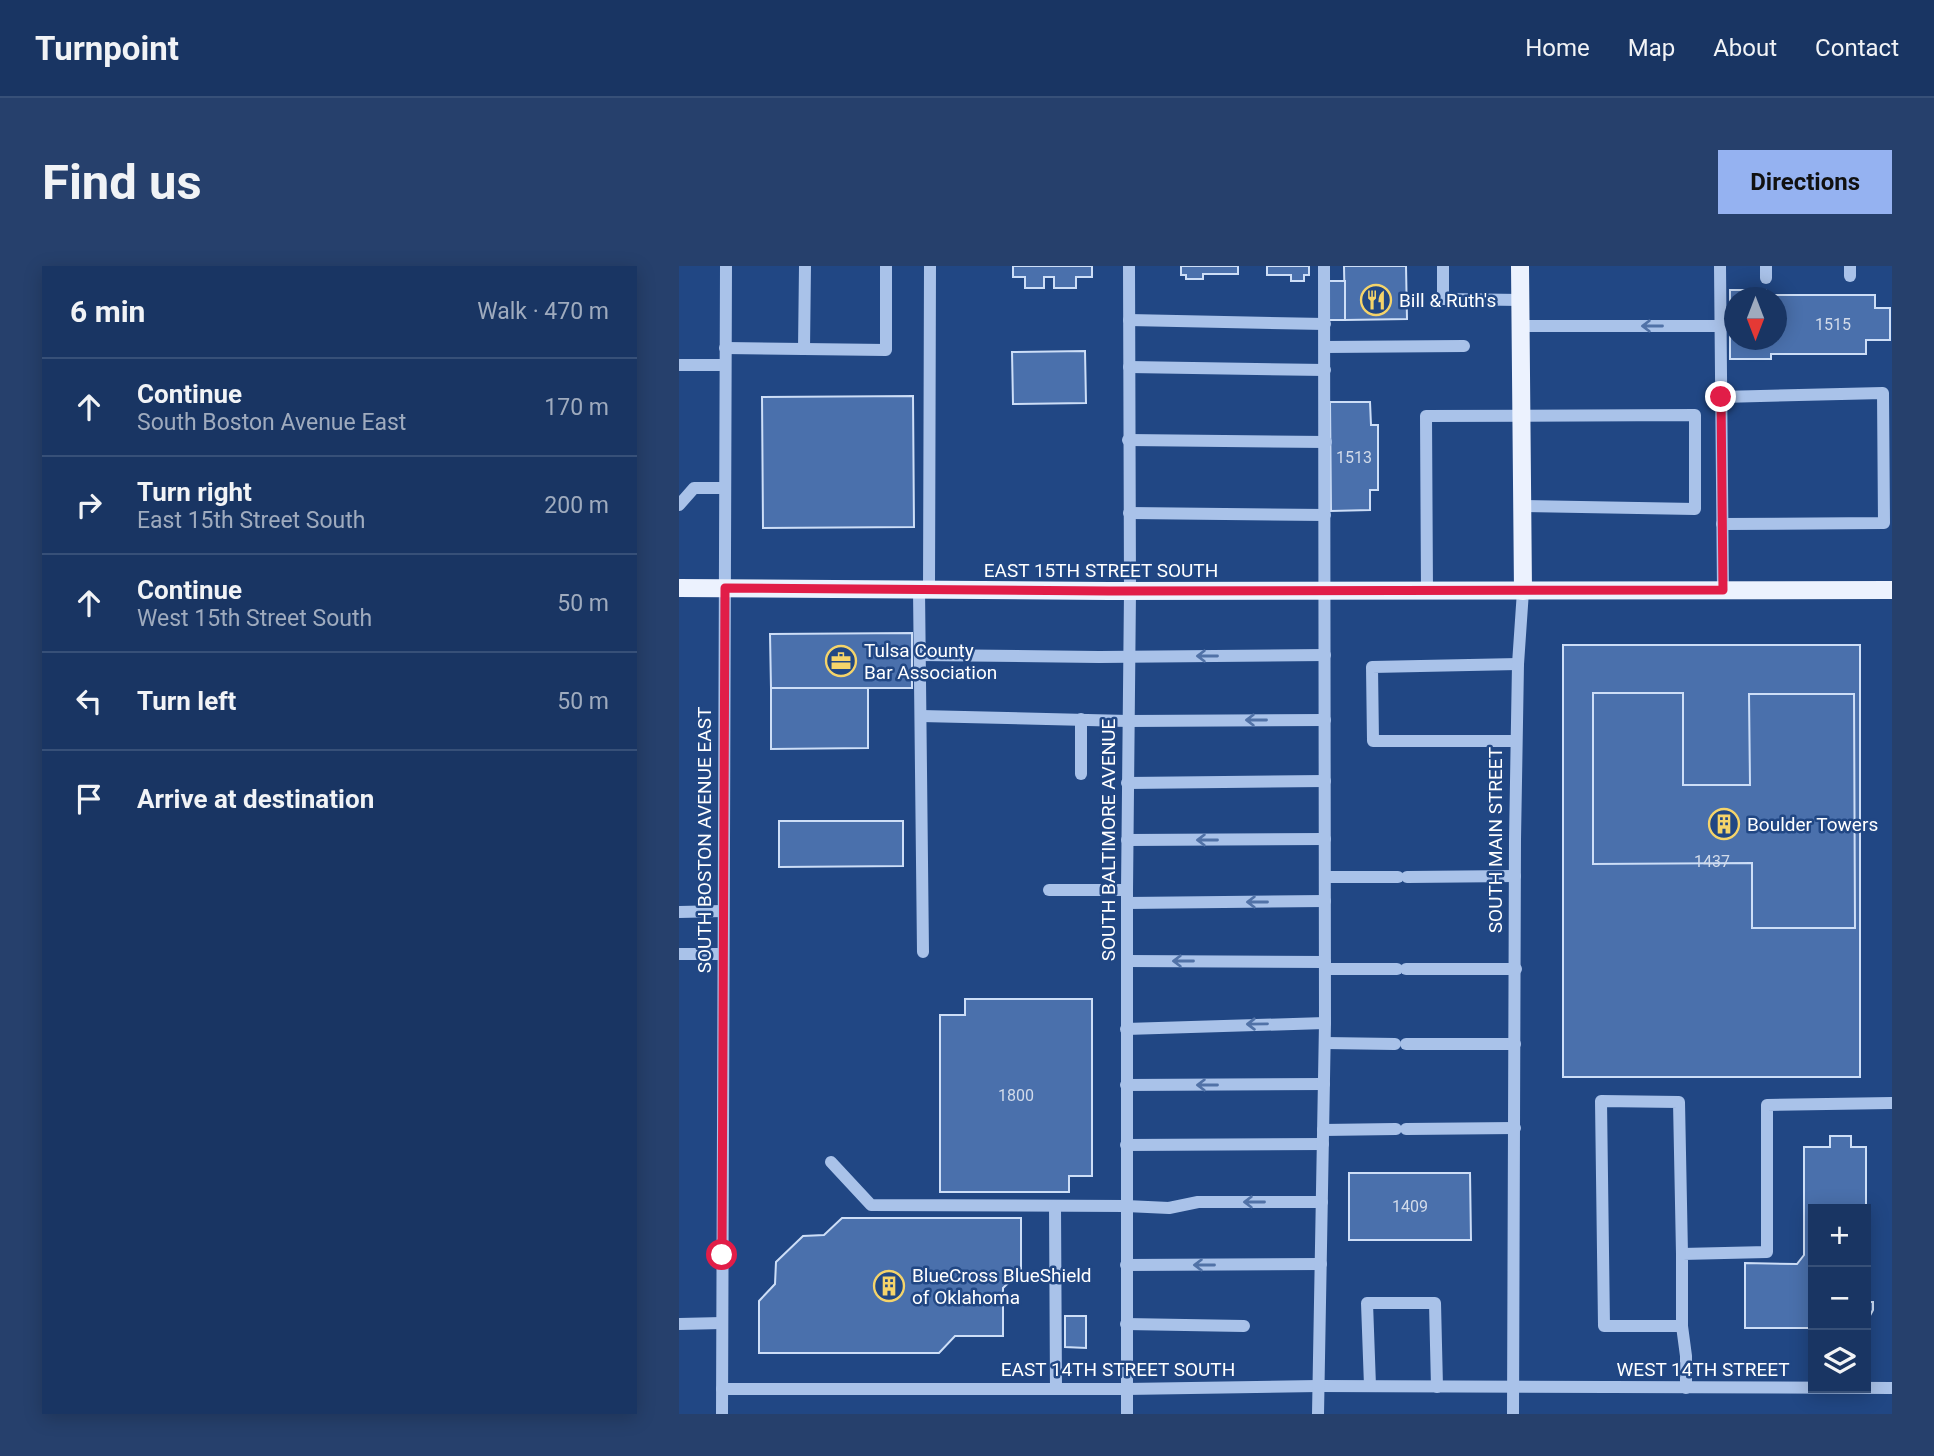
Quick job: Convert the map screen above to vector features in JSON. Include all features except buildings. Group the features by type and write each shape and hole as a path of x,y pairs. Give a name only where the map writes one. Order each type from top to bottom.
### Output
{"main road":[{"name":"SOUTH MAIN STREET","path":"1520,266 1523,591"},
{"name":"EAST 15TH STREET SOUTH","path":"679,588 1130,591 1892,590"}],"street":[{"name":"SOUTH BOSTON AVENUE EAST","path":"722,1413 726,266"},
{"path":"804,349 805,266"},
{"path":"725,348 885,350 886,266"},
{"path":"923,952 920,655 924,590 930,266"},
{"name":"SOUTH BALTIMORE AVENUE","path":"1127,1414 1129,266"},
{"path":"1318,1414 1325,1043 1325,266"},
{"path":"1443,266 1443,299 1521,300"},
{"path":"1720,266 1723,590"},
{"path":"1129,320 1325,324"},
{"path":"1521,326 1721,326"},
{"path":"1325,347 1464,346"},
{"path":"679,365 725,365"},
{"path":"1129,367 1325,370"},
{"path":"1721,397 1883,393 1884,523 1722,524"},
{"path":"1427,591 1426,416 1695,415 1695,509 1523,506"},
{"path":"1128,440 1326,442"},
{"path":"679,505 694,488 725,488"},
{"path":"1129,513 1325,515"},
{"name":"SOUTH MAIN STREET","path":"1513,1414 1516,741 1523,591"},
{"path":"920,655 1325,655"},
{"path":"1516,741 1373,741 1372,667 1518,664"},
{"path":"921,716 1128,721 1325,720"},
{"path":"1081,719 1081,774"},
{"path":"1128,783 1325,781"},
{"path":"1127,840 1325,839"},
{"path":"1325,877 1515,876"},
{"path":"1049,890 1127,896 1325,901"},
{"path":"679,912 723,911"},
{"path":"679,954 723,954"},
{"path":"1127,961 1401,969 1515,969"},
{"path":"1126,1029 1325,1023"},
{"path":"1325,1043 1515,1044"},
{"path":"1126,1085 1324,1084"},
{"path":"1682,1326 1604,1326 1601,1101 1679,1102 1682,1326 1686,1388"},
{"path":"1682,1254 1767,1252 1767,1105 1892,1103"},
{"path":"1126,1145 1323,1137 1401,1129 1515,1128"},
{"path":"831,1162 870,1205 1169,1208 1198,1202 1322,1202"},
{"path":"1055,1206 1056,1389"},
{"path":"1126,1265 1321,1264"},
{"path":"1370,1386 1367,1303 1436,1303 1437,1387"},
{"path":"679,1324 722,1323"},
{"path":"1126,1324 1244,1326"},
{"name":"EAST 14TH STREET SOUTH","path":"722,1389 1513,1387"},
{"name":"WEST 14TH STREET","path":"1513,1387 1892,1388"}],"place":[{"name":"Bill & Ruth's","path":"1376,300"},
{"name":"Tulsa County Bar Association","path":"841,661"},
{"name":"Boulder Towers","path":"1724,824"},
{"name":"BlueCross BlueShield of Oklahoma","path":"889,1286"}],"route":[{"path":"722,1255 725,588 1109,591 1723,590 1721,397"}]}
